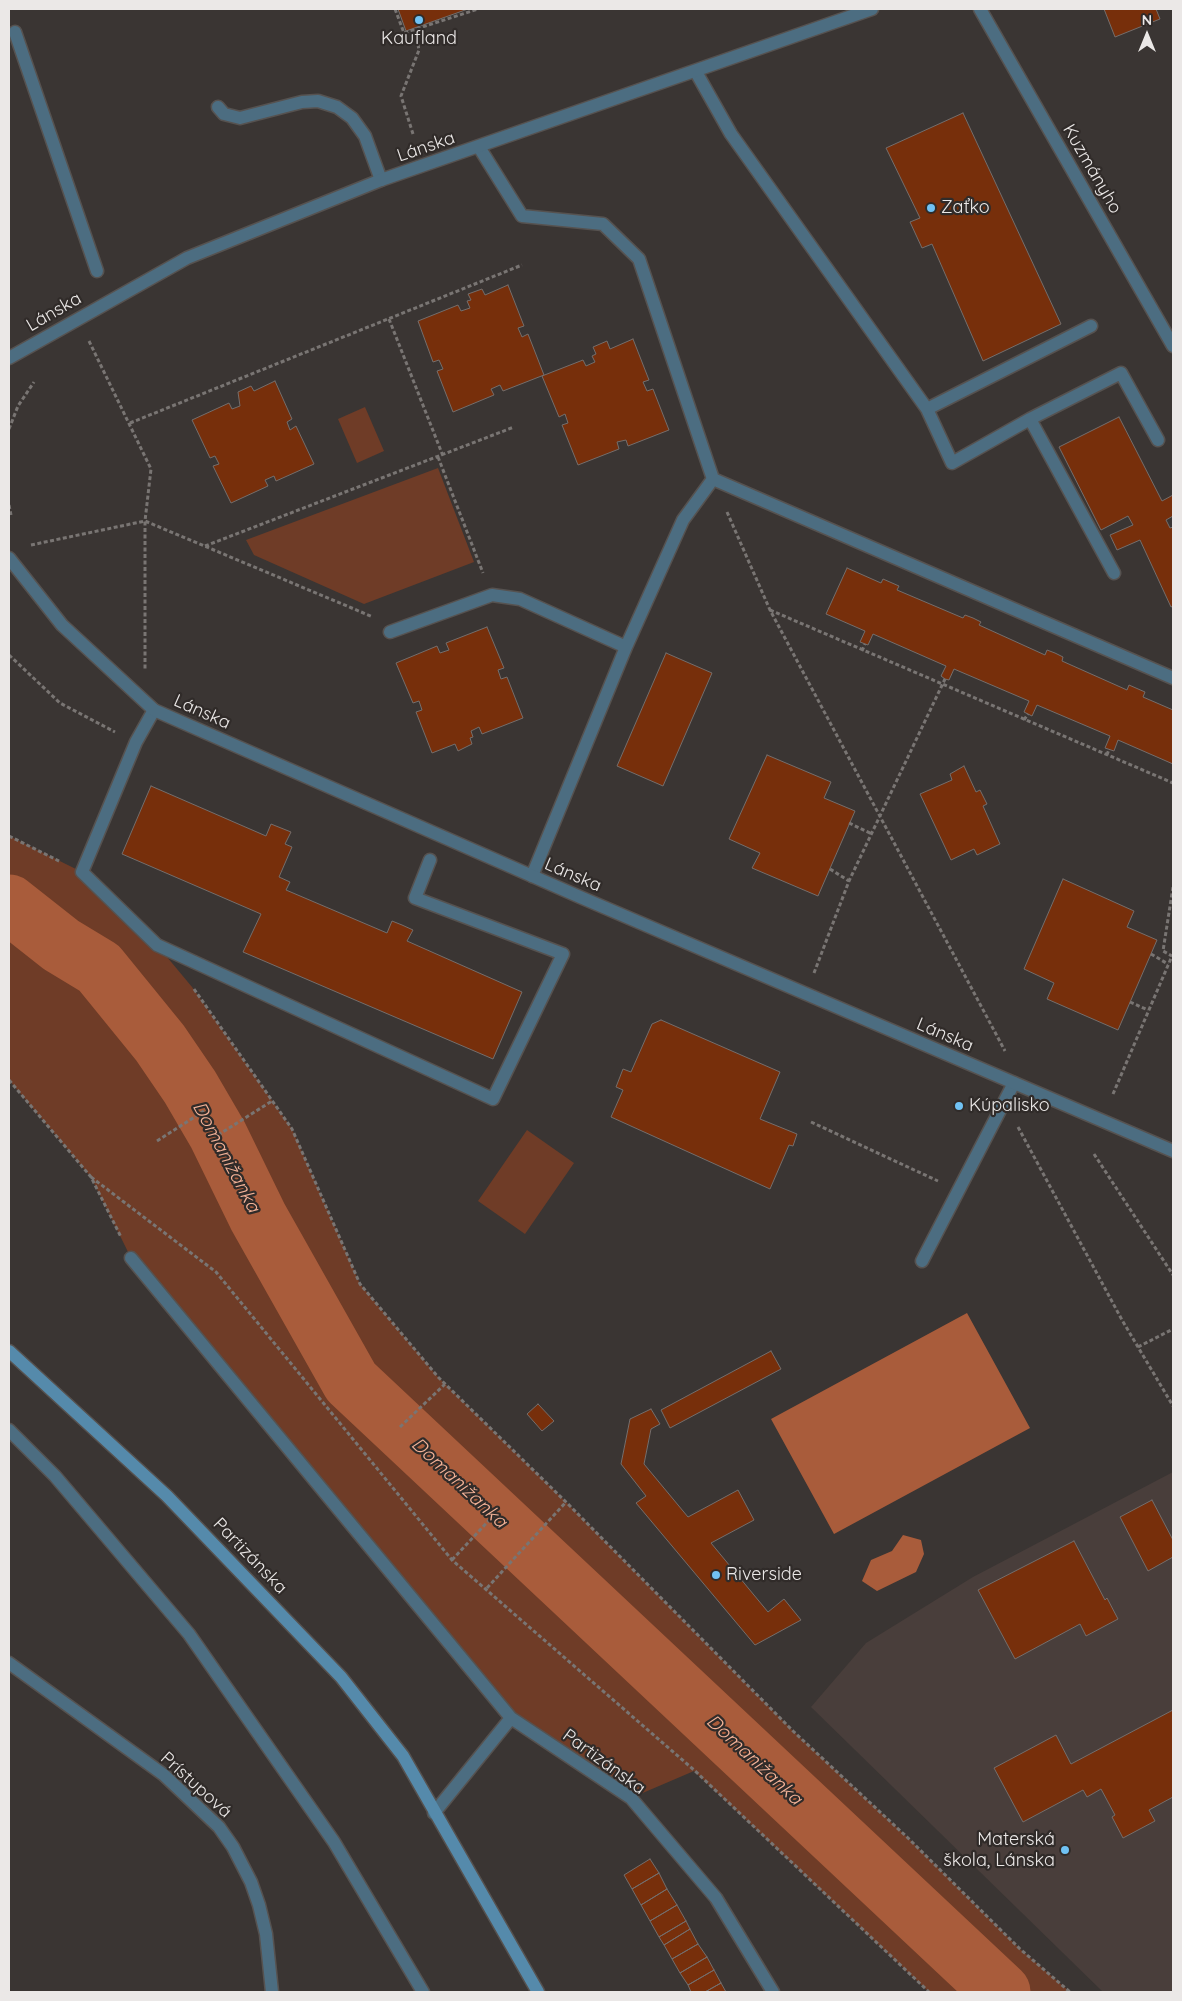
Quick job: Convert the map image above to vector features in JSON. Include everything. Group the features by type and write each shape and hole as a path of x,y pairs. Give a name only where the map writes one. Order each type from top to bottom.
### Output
{"main road":[{"name":"Partizánska","path":"9,1351 167,1496 341,1677 403,1756 538,1992"}],"street":[{"name":"Lánska","path":"9,358 187,258 381,180 696,72 872,9"},
{"name":"Kuzmányho","path":"980,9 1173,346"},
{"path":"16,32 97,271"},
{"path":"696,72 731,134 926,409 952,463 1030,419 1120,373 1158,440"},
{"path":"218,107 224,114 240,118 302,102 318,101 337,107 352,118 365,136 381,180"},
{"path":"479,147 522,216 603,224 639,259 713,478 1173,678"},
{"path":"926,409 1091,326"},
{"path":"1030,419 1114,573"},
{"path":"532,876 626,647 683,520 713,478"},
{"name":"Lánska","path":"9,558 62,625 154,710 532,876 1173,1151"},
{"path":"390,632 492,595 520,599 626,647"},
{"path":"154,710 136,742 82,872 157,945 493,1099 563,954 415,898 430,860"},
{"path":"922,1261 1014,1083"},
{"name":"Partizánska","path":"131,1258 511,1718 631,1798 716,1898 773,1992"},
{"path":"9,1430 55,1476 189,1634 334,1842 423,1992"},
{"name":"Prístupová","path":"9,1663 164,1775 219,1827 233,1847 251,1882 259,1905 266,1934 272,1992"},
{"path":"434,1813 511,1718"}],"path":[{"path":"395,9 404,33 478,9"},
{"path":"413,134 401,96 419,50 415,30"},
{"path":"130,423 522,265"},
{"path":"390,319 443,456"},
{"path":"89,342 151,469 145,521 145,673"},
{"path":"9,429 18,406 34,382"},
{"path":"205,546 443,456 514,427"},
{"path":"438,457 492,595"},
{"path":"713,478 770,610 1005,1051"},
{"path":"9,505 11,515"},
{"path":"31,546 145,521 379,619 390,632"},
{"path":"770,610 942,686 1173,783"},
{"path":"862,651 865,644"},
{"path":"9,655 60,703 136,742"},
{"path":"800,991 816,970 850,881 945,679"},
{"path":"1024,720 1028,714"},
{"path":"1107,755 1109,749"},
{"path":"849,824 872,834"},
{"path":"9,836 82,872"},
{"path":"830,870 850,881"},
{"path":"1113,1094 1172,956 1163,951 1173,886"},
{"path":"1151,954 1168,964"},
{"path":"192,987 292,1129 360,1284 444,1384 566,1502 793,1732 908,1838 1020,1949 1070,1992"},
{"path":"1130,1002 1148,1010"},
{"path":"9,1080 91,1177 216,1272 452,1560 487,1588 694,1770 929,1992"},
{"path":"218,1135 272,1101"},
{"path":"157,1141 204,1111"},
{"path":"1015,1120 1138,1347 1173,1406"},
{"path":"811,1122 959,1190"},
{"path":"1094,1154 1173,1275"},
{"path":"91,1177 131,1258"},
{"path":"1138,1347 1173,1329"},
{"path":"400,1427 444,1384"},
{"path":"1169,1398 1173,1396"},
{"path":"487,1588 566,1502"},
{"path":"452,1560 494,1515"}],"shaded area":[{"path":"365,407 384,451 357,463 338,419"},
{"path":"438,468 474,562 364,604 254,555 246,540"},
{"path":"9,836 82,872 157,945 192,987 292,1129 360,1284 438,1377 566,1502 793,1731 908,1838 1020,1949 1070,1992 929,1992 694,1771 631,1798 511,1718 131,1258 91,1177 9,1080"},
{"path":"527,1130 574,1163 525,1234 478,1201"},
{"path":"967,1313 1030,1428 834,1534 771,1419"},
{"name":"Materská škola, Lánska","path":"1173,1472 1173,1992 1103,1992 811,1707 866,1643 973,1577"},
{"path":"903,1535 921,1540 924,1554 916,1572 877,1591 862,1581 871,1560 892,1551"}],"building":[{"name":"Kaufland","path":"398,9 468,9 406,31"},
{"path":"1104,9 1156,9 1160,19 1115,37"},
{"path":"963,113 1061,324 983,361 932,244 922,248 910,222 920,218 886,148"},
{"path":"508,285 524,326 518,328 522,337 528,334 544,375 503,391 500,385 491,389 494,395 453,412 437,371 443,369 439,360 433,362 418,321 458,305 461,311 470,308 467,301 471,300 468,294 482,289 485,295"},
{"path":"633,339 649,380 643,382 647,391 653,389 669,430 628,446 626,440 617,442 619,449 578,465 562,425 568,423 565,414 559,417 542,376 583,360 586,366 595,362 592,356 596,354 593,347 607,341 610,349"},
{"path":"275,381 292,419 287,422 290,430 296,426 314,464 276,481 274,476 265,480 268,486 231,503 213,466 219,464 215,456 210,458 192,420 229,403 232,409 240,406 238,392 251,386 254,391"},
{"path":"1119,417 1162,501 1173,495 1173,516 1166,520 1170,528 1173,527 1173,606 1171,607 1140,540 1117,550 1110,535 1133,525 1128,516 1101,530 1059,447"},
{"path":"847,568 881,583 883,579 899,586 897,590 963,618 965,615 973,618 981,622 979,625 1045,655 1047,650 1055,653 1063,657 1062,661 1127,690 1129,685 1145,692 1143,697 1173,710 1173,764 1118,740 1114,751 1105,748 1110,736 1037,705 1032,716 1024,712 1029,701 954,669 949,680 945,679 941,676 946,666 873,634 868,645 860,642 865,631 826,614"},
{"path":"487,627 504,668 498,670 501,679 507,677 523,718 482,734 479,727 471,731 473,737 470,738 472,744 458,751 455,744 432,753 416,712 422,710 419,701 413,703 396,663 437,646 440,653 449,650 446,643"},
{"path":"666,653 712,673 663,786 617,766"},
{"path":"767,755 831,782 824,798 855,811 818,896 752,868 760,853 729,839"},
{"path":"964,766 976,792 980,790 987,804 983,806 1000,844 977,855 974,849 951,860 920,794 952,780 950,774"},
{"path":"151,786 266,836 271,824 291,832 285,844 292,847 279,877 290,882 286,890 387,933 392,921 402,925 413,930 407,941 522,992 493,1059 243,952 261,914 122,854"},
{"path":"1063,879 1134,911 1127,927 1157,940 1118,1030 1047,999 1054,983 1024,969"},
{"path":"661,1020 780,1072 760,1119 797,1134 793,1146 789,1145 770,1189 611,1117 623,1090 616,1087 623,1069 631,1072 652,1024"},
{"path":"771,1351 781,1369 670,1428 661,1410"},
{"path":"538,1404 554,1421 542,1431 527,1414"},
{"path":"651,1409 660,1424 651,1429 644,1464 688,1517 738,1490 754,1520 711,1543 768,1612 784,1599 801,1620 755,1645 636,1503 646,1496 621,1464 630,1419"},
{"path":"1152,1500 1173,1540 1173,1557 1148,1571 1120,1517"},
{"path":"1074,1541 1105,1600 1107,1598 1118,1619 1086,1636 1080,1624 1015,1659 978,1590"},
{"path":"1173,1710 1173,1797 1149,1810 1155,1821 1123,1838 1112,1817 1115,1815 1101,1789 1087,1797 1083,1790 1023,1822 994,1768 1056,1735 1071,1764"},
{"path":"650,1859 659,1873 632,1889 624,1875"},
{"path":"659,1873 667,1889 641,1905 632,1889"},
{"path":"667,1889 677,1905 650,1921 641,1905"},
{"path":"677,1905 686,1921 659,1937 650,1921"},
{"path":"686,1921 690,1929 664,1945 659,1937"},
{"path":"690,1929 698,1944 672,1959 664,1945"},
{"path":"698,1944 707,1957 680,1973 672,1959"},
{"path":"707,1957 714,1970 688,1985 680,1973"},
{"path":"714,1970 721,1983 705,1992 691,1992 688,1985"},
{"path":"721,1983 726,1992 705,1992"}],"waterway":[{"name":"Domanižanka","path":"9,904 61,945 99,968 160,1043 190,1087 218,1135 258,1217 351,1382 1001,1992"}],"place":[{"name":"Kaufland","path":"419,20"},
{"name":"Zaťko","path":"931,208"},
{"name":"Kúpalisko","path":"959,1106"},
{"name":"Riverside","path":"716,1575"},
{"name":"Materská škola, Lánska","path":"1065,1850"}]}
